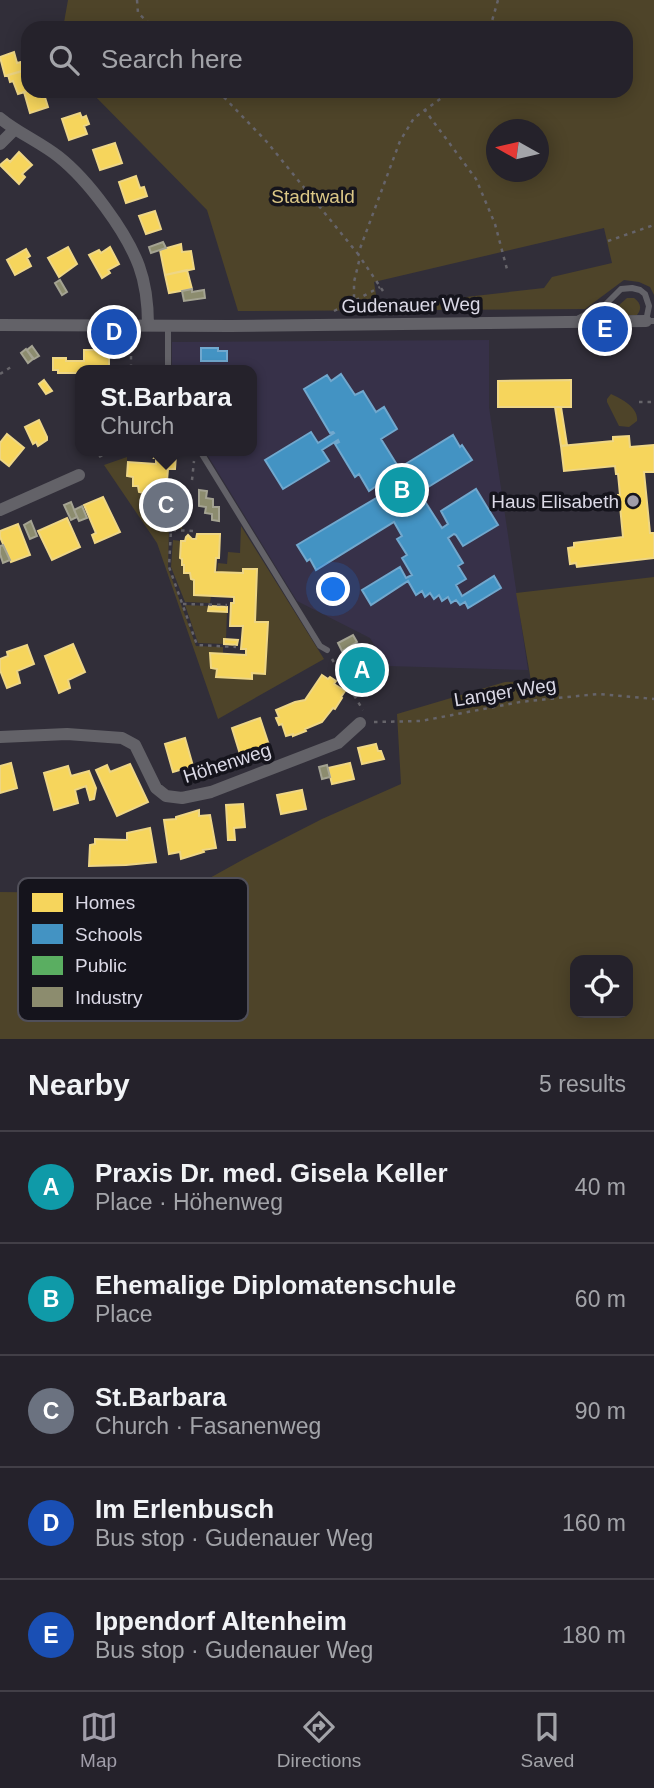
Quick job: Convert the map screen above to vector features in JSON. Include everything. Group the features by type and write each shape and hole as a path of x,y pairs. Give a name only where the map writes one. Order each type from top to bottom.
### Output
{"street":[{"path":"0,118 14,130 38,141 60,157 111,218 138,264 148,302 148,324"},
{"path":"0,144 14,130"},
{"name":"Gudenauer Weg","path":"0,325 650,321"},
{"path":"0,510 79,475"},
{"name":"Höhenweg","path":"0,737 67,734 122,738 135,744 156,788 166,796 182,798 211,792 338,743 360,723"}],"lane":[{"path":"571,322 606,305 621,289 632,288 645,294 650,321"},
{"path":"168,325 168,365"},
{"path":"203,456 320,646 327,650"}],"path":[{"path":"137,0 138,13 147,21"},
{"path":"491,21 498,0"},
{"path":"225,98 267,142 359,256 382,289 329,314"},
{"path":"354,301 359,256 400,141 414,118 440,98"},
{"path":"424,109 476,179 495,224 508,273"},
{"path":"608,242 654,225"},
{"path":"131,324 131,365"},
{"path":"0,374 11,368"},
{"path":"639,402 654,402"},
{"path":"192,480 194,461"},
{"path":"193,531 171,530 169,567 197,645 236,647"},
{"path":"183,604 227,605"},
{"path":"327,650 364,711 360,723"},
{"name":"Langer Weg","path":"360,723 421,721 520,702 599,694 654,699"}],"shaded area":[{"path":"489,340 489,407 528,670 387,666 370,638 297,601 208,456 257,456 257,365 172,365 172,342"}],"green space":[{"name":"Stadtwald","path":"68,0 654,0 654,295 650,287 624,280 585,309 238,311 207,210 97,98 633,98 633,21 64,21","holes":["604,228 612,263 552,277 544,288 378,307 374,282"]},
{"path":"627,298 634,298 638,302 640,308 637,315 608,315"},
{"path":"611,394 633,408 637,421 629,427 619,426 607,402"},
{"path":"127,457 127,476 133,477 133,485 138,486 139,492 144,493 144,504 154,504 155,511 163,516 172,515 182,519 182,529 169,528 168,568 196,646 223,647 223,653 210,653 211,668 217,669 216,677 251,679 252,673 265,674 268,622 255,622 257,570 243,569 243,573 217,572 218,563 227,564 228,552 240,553 241,526 324,659 218,719 157,543 104,465"},
{"path":"173,540 181,541 182,565 184,573 190,573 191,579 194,580 194,595 211,596 210,603 185,602 171,567"},
{"path":"654,577 654,1039 0,1039 0,892 18,892 18,1021 248,1021 248,878 210,878 322,819 401,784 397,714 505,682 531,681 516,593"},
{"path":"185,605 209,606 209,611 227,612 224,644 198,643"}],"building: Homes":[{"path":"14,52 17,63 21,62 21,72 5,76 0,57"},
{"path":"21,71 21,93 18,94 8,75"},
{"path":"26,98 45,98 48,107 30,113"},
{"path":"80,113 82,118 86,116 89,124 84,126 87,134 69,140 62,119"},
{"path":"115,143 122,163 100,170 93,150"},
{"path":"19,152 32,165 22,174 25,177 19,184 0,165 7,159 10,162"},
{"path":"136,176 140,188 144,187 147,196 126,203 119,182"},
{"path":"155,211 161,229 146,234 139,216"},
{"path":"181,244 182,252 191,251 194,269 165,275 160,250"},
{"path":"68,247 77,264 59,277 48,258"},
{"path":"110,247 119,264 108,270 110,273 102,278 89,255 99,250 101,253"},
{"path":"26,249 31,266 15,275 7,260"},
{"path":"187,270 192,289 169,293 165,275"},
{"path":"84,350 109,350 109,365 75,365 75,373 58,373 58,370 53,370 53,358 84,361"},
{"path":"44,380 52,391 46,394 39,384"},
{"path":"571,380 571,407 498,407 498,381"},
{"path":"555,407 561,407 567,445 561,446"},
{"path":"39,420 47,440 38,446 36,442 33,444 25,427"},
{"path":"7,434 24,448 9,466 0,459 0,443"},
{"name":"Haus Elisabeth","path":"629,436 630,447 654,445 654,472 644,472 650,533 654,533 654,558 577,567 576,563 570,564 568,548 574,547 574,543 623,537 618,506 620,495 615,466 564,471 561,446 613,441 613,437"},
{"path":"176,456 175,469 168,469 166,493 156,498 154,504 144,504 144,493 139,492 138,486 133,486 133,477 127,476 128,462 156,464 154,458"},
{"path":"103,497 120,532 95,543 92,535 96,533 84,505"},
{"path":"67,518 80,547 52,560 38,531"},
{"path":"18,524 30,555 11,562 0,531"},
{"path":"197,534 220,534 219,558 216,558 215,572 243,573 243,569 257,569 255,622 268,622 265,674 252,673 252,679 216,677 217,669 211,668 210,653 246,655 246,649 241,649 243,626 230,626 231,603 234,603 234,597 194,595 194,580 191,579 190,573 184,573 180,558 181,541 185,541 188,535 196,539"},
{"path":"209,606 227,607 227,612 208,611"},
{"path":"224,639 238,640 237,645 224,644"},
{"path":"73,644 85,672 68,680 70,688 59,693 45,656"},
{"path":"27,645 34,664 17,671 20,683 7,688 0,670 0,659 8,656 7,652"},
{"path":"364,648 382,677 359,689 342,662"},
{"path":"322,675 336,681 334,684 345,691 342,698 322,722 305,729 306,731 286,736 282,724 279,725 276,718 279,717 276,710 305,700"},
{"path":"260,718 269,745 240,754 232,728"},
{"path":"185,738 193,766 173,772 165,744"},
{"path":"376,744 384,759 362,764 358,748"},
{"path":"11,763 17,788 0,793 0,766"},
{"path":"350,763 354,779 332,784 328,768"},
{"path":"130,764 148,802 117,816 96,770 107,765 110,772"},
{"path":"68,766 71,776 89,771 96,788 94,799 90,800 86,786 75,790 78,803 54,810 44,773"},
{"path":"302,790 306,809 281,814 277,795"},
{"path":"243,804 245,827 234,828 235,840 228,840 226,805"},
{"path":"199,810 199,816 210,815 216,848 181,859 180,852 169,854 164,820 176,819"},
{"path":"150,828 156,862 89,866 90,845 95,844 95,839 127,840 127,833"}],"building: Schools":[{"path":"201,348 227,351 227,361 201,361"},
{"path":"341,374 355,395 363,391 376,412 384,407 397,429 381,439 399,468 453,435 460,447 462,445 472,460 412,497 417,505 424,500 442,528 448,524 441,511 476,489 498,525 463,546 456,535 448,538 463,563 458,566 466,579 456,585 462,596 494,576 501,588 468,608 465,602 460,605 456,600 451,603 448,597 442,601 439,595 434,599 430,593 425,597 422,591 416,595 408,581 371,605 362,590 400,567 406,578 412,575 402,558 407,555 397,539 402,536 394,522 316,570 310,559 307,561 297,545 383,494 378,485 369,491 359,474 355,477 335,444 338,440 322,450 329,461 283,489 265,460 311,432 318,443 334,433 330,433 304,389 327,375 331,381"}],"building: Public":[{"path":"166,493 174,497 178,505 174,513 166,517 158,513 154,505 158,497"}],"building: Industry":[{"path":"163,242 166,248 151,253 149,247"},
{"path":"60,280 67,292 62,295 55,283"},
{"path":"192,289 192,292 204,290 205,298 184,301 182,291"},
{"path":"32,346 39,356 34,359 27,350"},
{"path":"26,349 33,359 28,363 21,353"},
{"path":"199,490 207,491 206,498 213,499 213,507 219,507 219,521 212,520 212,514 205,513 206,507 199,506"},
{"path":"71,502 77,517 71,520 64,505"},
{"path":"82,506 87,518 79,521 74,510"},
{"path":"31,521 37,536 30,539 24,525"},
{"path":"3,545 10,560 3,563 0,546"},
{"path":"353,635 357,642 342,651 338,643"},
{"path":"327,765 330,777 322,779 319,767"}],"place":[{"name":"Ippendorf Altenheim","path":"605,329"},
{"name":"Im Erlenbusch","path":"114,332"},
{"name":"Ehemalige Diplomatenschule","path":"402,490"},
{"name":"Haus Elisabeth","path":"633,501"},
{"name":"St.Barbara","path":"166,505"},
{"name":"Praxis Dr. med. Gisela Keller","path":"362,670"}]}
